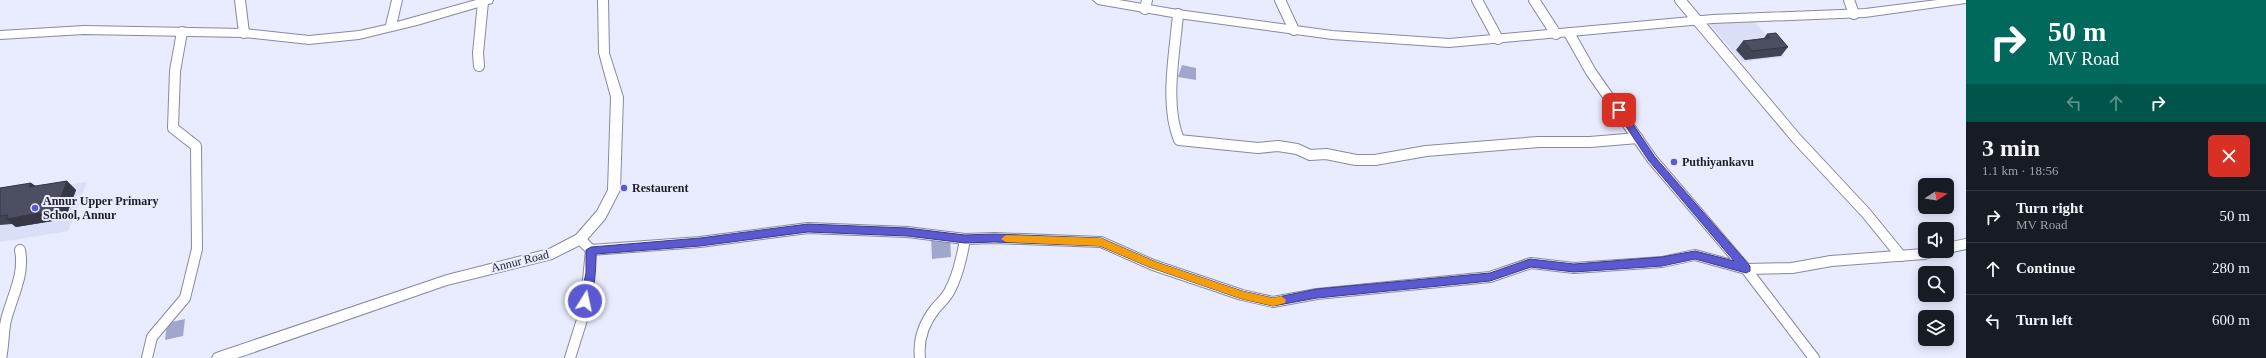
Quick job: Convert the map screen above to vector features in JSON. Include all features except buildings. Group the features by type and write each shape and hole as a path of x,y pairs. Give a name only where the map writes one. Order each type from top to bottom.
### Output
{"main road":[{"path":"391,26 397,0"},
{"name":"Annur Road","path":"219,358 310,329 448,280 552,254 580,239 601,215 614,190 617,97 604,54 604,0"},
{"path":"1098,0 1146,4 1178,14 1332,35 1449,43 1569,34 1696,20 1854,14 1965,0"},
{"path":"0,35 84,30 244,33 274,35 309,40 359,35 391,26 417,21 486,1"}],"street":[{"path":"240,0 244,33"},
{"path":"1280,0 1294,30"},
{"path":"1477,0 1498,39"},
{"path":"1534,0 1556,34"},
{"path":"1680,0 1806,149 1866,213 1901,256"},
{"path":"1849,0 1854,14"},
{"path":"479,66 478,53 486,1"},
{"path":"1178,14 1172,92 1175,134 1179,140 1258,148 1278,146 1297,149 1310,155 1326,154 1356,160 1375,160 1426,151 1530,142 1590,142 1638,138"},
{"path":"146,358 152,337 185,298 197,249 197,203 195,178 196,146 173,128 175,71 182,32"},
{"path":"1569,34 1591,72 1652,159 1746,268 1814,358"},
{"path":"591,250 700,242 808,228 907,232 965,239 994,238 1101,242 1153,265 1242,295 1273,302 1317,294 1490,277 1530,263 1574,268 1662,262 1695,255 1746,268 1792,268 1831,261 1918,254"},
{"path":"570,358 570,350 580,330 590,273 591,250 580,239"},
{"path":"920,358 919,350 922,332 936,308 946,299 962,259 965,239"},
{"path":"1954,247 1966,244"},
{"path":"1,358 6,319 17,286 22,262 20,250"}],"shaded area":[{"path":"1753,20 1785,57 1742,62 1709,23"},
{"path":"1182,65 1196,68 1196,80 1178,77"},
{"path":"87,182 68,231 0,242 0,195"},
{"path":"950,236 951,257 932,259 931,237"},
{"path":"185,319 183,336 165,340 167,323"}],"slow traffic":[{"path":"1006,239 1101,242 1153,265 1242,295 1273,302 1281,300"}],"place":[{"name":"Puthiyankavu","path":"1674,162"},
{"name":"Restaurent","path":"624,188"},
{"name":"Annur Upper Primary School, Annur","path":"35,208"}],"route":[{"path":"585,301 590,273 591,250 741,238 808,228 838,228 940,234 965,239 994,238 1101,242 1153,265 1242,295 1273,302 1317,294 1490,277 1530,263 1574,268 1621,266 1662,262 1695,255 1746,268 1707,226 1652,159 1619,110"}]}
